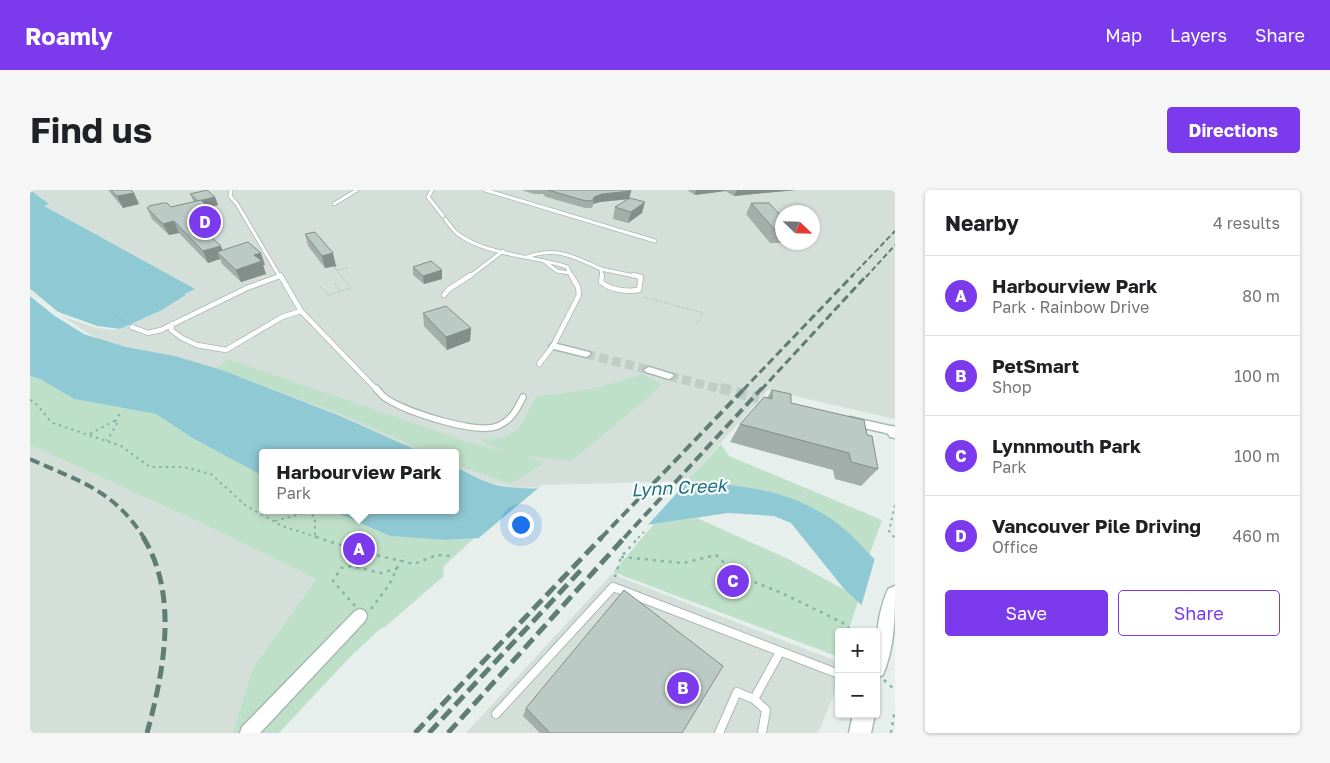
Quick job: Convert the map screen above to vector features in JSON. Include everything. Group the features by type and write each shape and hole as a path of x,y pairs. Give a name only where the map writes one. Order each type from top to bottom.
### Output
{"main road":[{"path":"880,665 895,595"},
{"path":"860,733 863,718"}],"street":[{"path":"553,346 586,354"},
{"path":"649,370 669,376"},
{"path":"843,419 894,432"},
{"path":"248,733 360,616"}],"lane":[{"path":"231,190 230,196 237,204 301,311 386,399 429,417 468,427 496,427 506,422 514,414 523,397"},
{"path":"334,204 357,190"},
{"path":"432,190 428,197 458,233 503,251 544,261 558,262 567,267 579,287 579,295 553,346 539,364"},
{"path":"485,190 654,241"},
{"path":"527,257 538,252 552,250 601,269 641,277 639,290 633,292 602,285 603,273 601,269"},
{"path":"444,295 449,289 488,264 503,251"},
{"path":"544,261 557,271 569,273"},
{"path":"132,327 148,333 161,330 247,288 280,276"},
{"path":"172,324 171,330 178,337 217,351 226,350 282,317 301,311"},
{"path":"496,714 613,588 836,673"},
{"path":"754,699 780,652"},
{"path":"718,733 738,692 754,699 766,710 762,733"}],"path":[{"path":"323,248 329,246 334,252 331,253 334,256"},
{"path":"320,287 328,295 351,288 334,267 337,266 330,257"},
{"path":"337,270 350,268"},
{"path":"336,283 342,291"},
{"path":"642,296 703,313 696,325"},
{"path":"113,313 132,327"},
{"path":"30,400 37,403 45,417 53,423 121,446 150,467 184,467 211,474 245,505 282,526 359,550 414,564 437,555 452,556"},
{"path":"89,435 115,422 121,411"},
{"path":"107,441 118,422 115,422"},
{"path":"895,505 889,531 895,538"},
{"path":"275,521 301,514"},
{"path":"311,514 315,517 315,536"},
{"path":"613,588 621,557 644,532"},
{"path":"621,557 683,563 716,555 737,575 784,594 845,624 848,628"},
{"path":"398,568 381,574 345,566 333,581 358,608 355,611 364,617 375,606 398,568 401,560"},
{"path":"880,665 895,690"},
{"path":"891,733 895,709"}],"shaded area":[{"path":"30,190 895,190 895,419 768,390 685,483 518,488 491,483 459,469 459,449 414,449 338,415 222,370 175,356 126,347 84,334 55,316 30,296 30,289 58,312 120,329 162,310 186,296 106,241 43,206 48,204"},
{"path":"30,445 212,528 316,579 252,669 233,733 30,733"},
{"path":"612,574 835,660 835,693 818,733 466,733"}],"green space":[{"path":"228,359 474,444 510,452 489,445 479,439 501,438 516,430 526,416 536,396 590,389 642,374 659,382 661,385 571,461 527,456 544,463 511,484 459,465 459,449 421,449 345,416 216,368"},
{"path":"30,376 40,379 74,399 156,414 194,439 259,474 259,514 339,514 390,536 445,540 473,539 443,567 444,576 386,626 380,629 350,657 279,733 233,733 252,669 316,579 212,528 30,445"},
{"path":"721,444 729,456 882,520 869,556 841,527 814,509 765,491 742,486 685,483"},
{"path":"697,518 788,559 845,590 858,601 849,628 835,628 835,655 613,572 654,524"}],"water":[{"path":"30,190 49,204 44,206 195,289 184,294 186,295 162,310 120,329 97,326 58,312 30,289"},
{"path":"30,296 55,316 84,334 126,347 175,356 222,370 338,415 414,449 259,449 259,474 194,439 156,414 74,399 40,379 30,376"},
{"name":"Lynn Creek","path":"459,469 499,486 518,488 701,483 735,486 768,492 800,502 839,524 895,581 895,636 845,590 791,523 774,516 728,513 654,524 558,534 445,540 390,536 339,514 459,514"}],"pier":[{"path":"30,289 58,312 97,326 120,329 97,328 61,316 96,338 84,334 55,316 30,296 30,293 43,301 30,292"},
{"path":"688,481 645,528 558,537 474,542 542,485"},
{"path":"875,558 895,578 895,638 861,607"}],"building":[{"path":"111,190 131,190 134,193 117,196"},
{"path":"207,190 215,197 198,201 190,194"},
{"path":"548,190 631,191 602,194 594,197 593,200 586,201"},
{"path":"630,198 645,202 631,212 615,207"},
{"path":"201,200 212,211 190,217 221,246 203,251 174,221 163,224 147,208 163,203 167,203 171,207"},
{"path":"751,203 769,203 775,209 775,230"},
{"path":"315,232 333,253 322,256 305,234"},
{"path":"248,242 261,253 254,255 262,261 236,270 217,252"},
{"path":"431,261 442,270 423,276 413,267"},
{"path":"446,306 471,328 446,337 423,313"},
{"path":"772,390 791,394 791,403 864,420 867,435 872,436 878,469 851,462 849,453 740,424 764,397 772,399"},
{"path":"624,590 723,666 682,733 550,733 526,708"}],"tunnel":[{"path":"586,354 649,370"},
{"path":"669,376 725,390"},
{"path":"720,388 759,398"}],"railway":[{"path":"851,277 895,231"},
{"path":"866,277 895,245"},
{"path":"743,390 853,275"},
{"path":"761,390 867,275"},
{"path":"601,538 745,388"},
{"path":"624,538 762,388"},
{"path":"30,459 80,481 107,498 120,508 144,538"},
{"path":"143,537 154,560 161,583 165,608 163,659 147,733"},
{"path":"415,733 602,537"},
{"path":"448,733 625,537"},
{"path":"429,733 581,570"}],"place":[{"name":"Vancouver Pile Driving","path":"205,222"},
{"name":"Harbourview Park","path":"359,549"},
{"name":"Lynnmouth Park","path":"733,581"},
{"name":"PetSmart","path":"683,688"}]}
